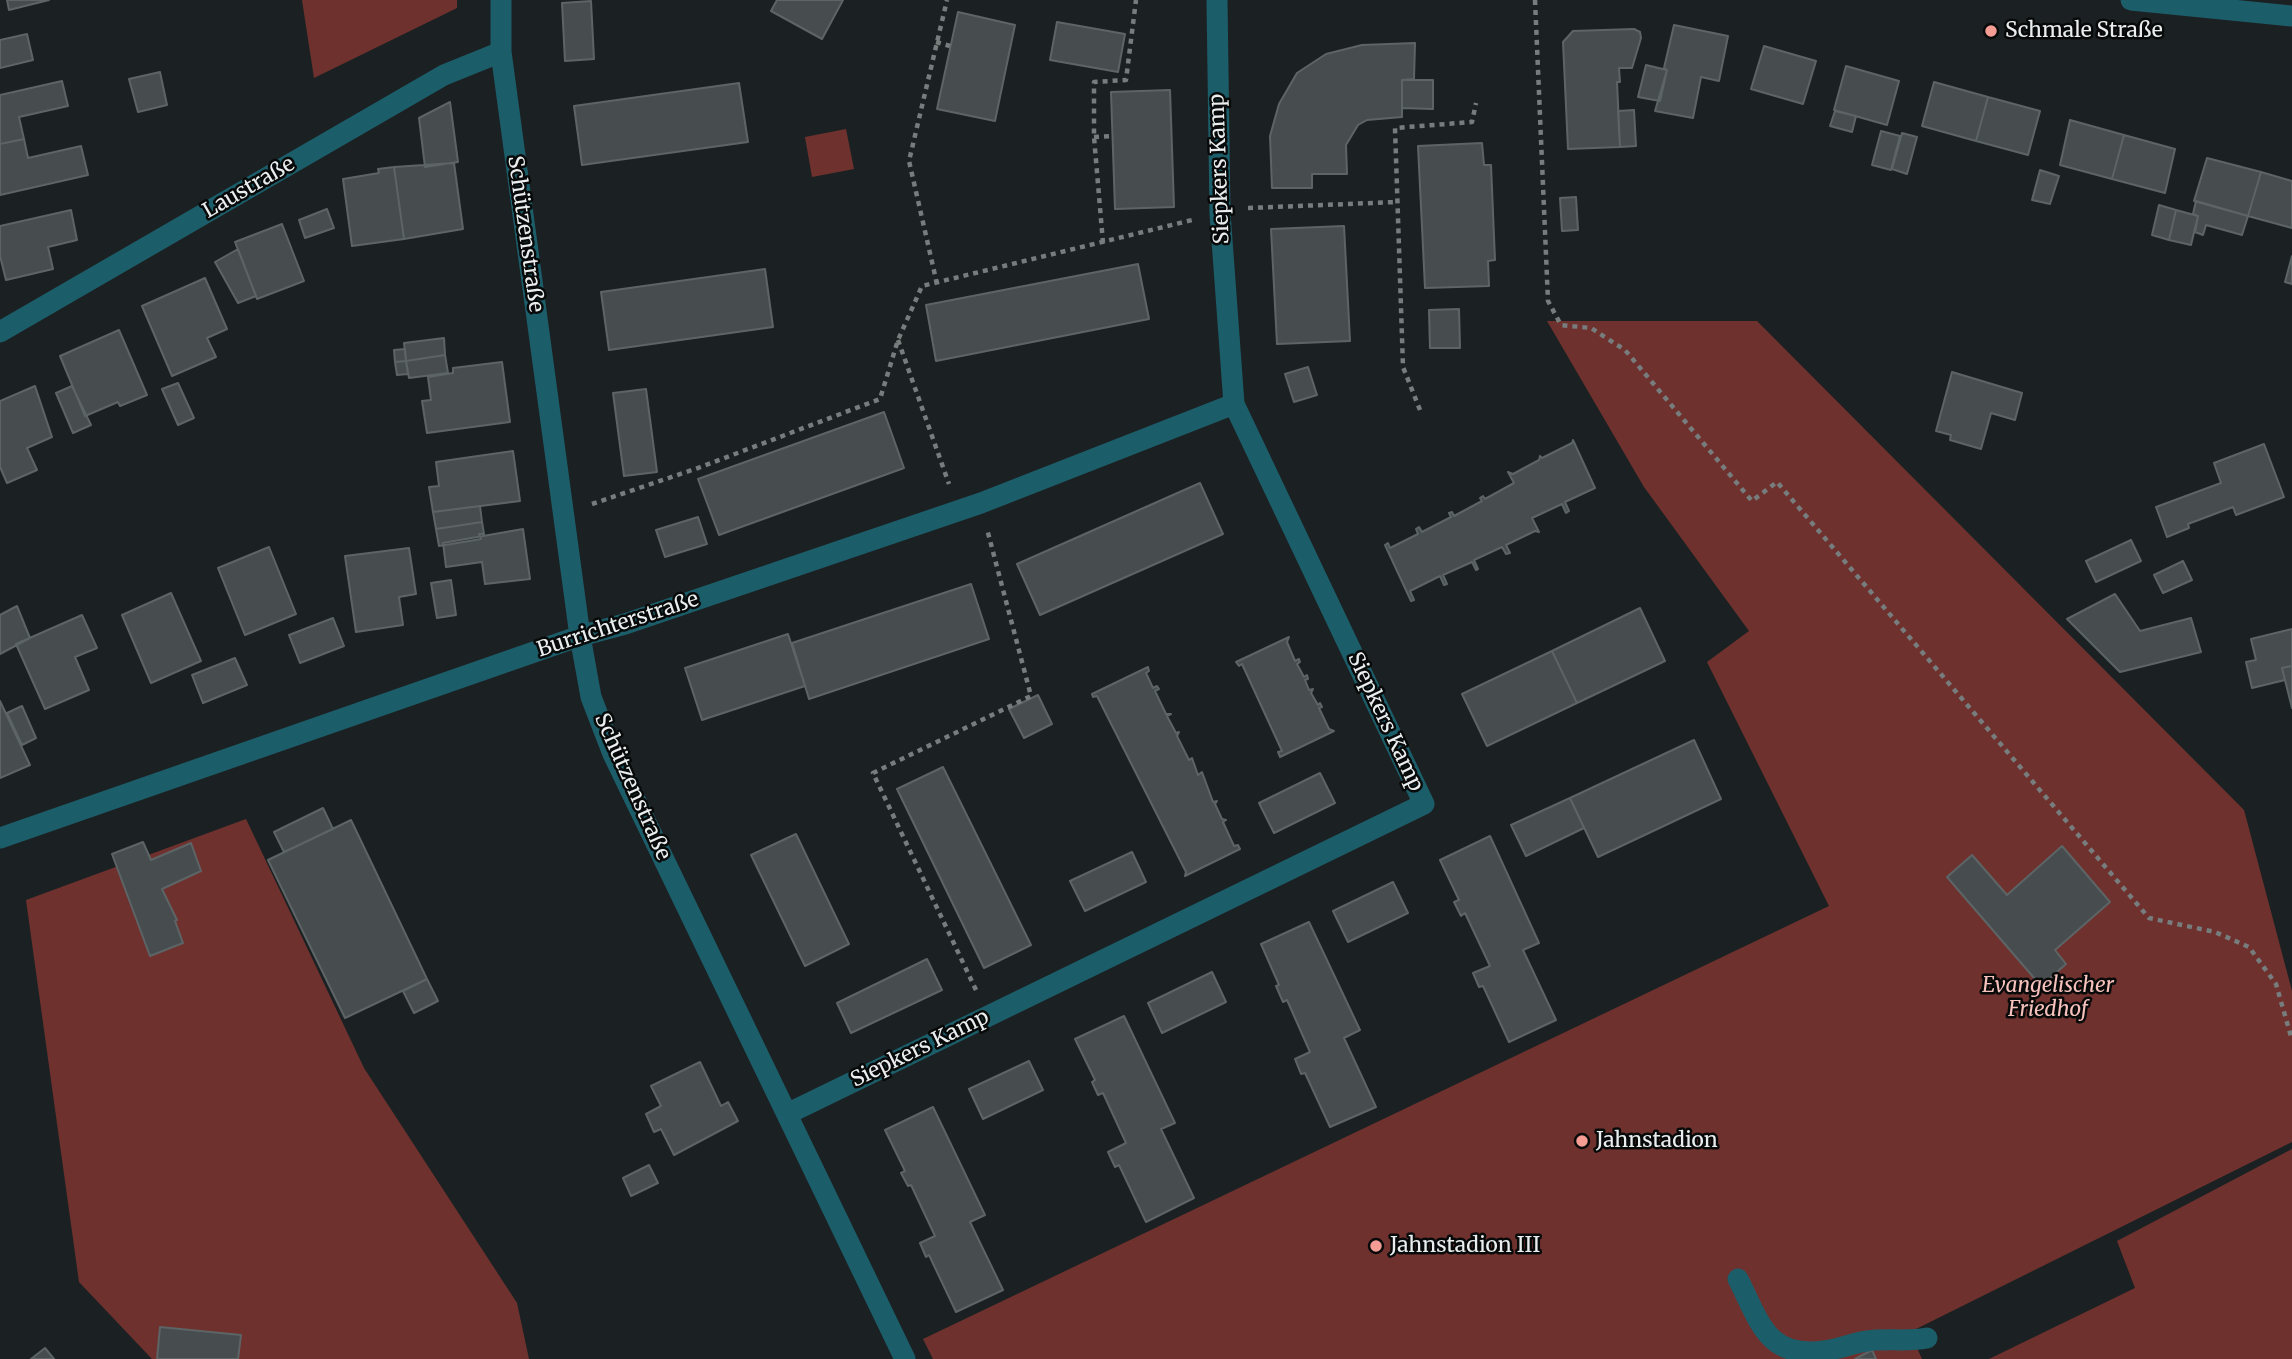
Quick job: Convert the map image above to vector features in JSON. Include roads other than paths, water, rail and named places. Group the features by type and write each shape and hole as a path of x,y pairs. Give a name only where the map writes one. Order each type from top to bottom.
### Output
{"street":[{"name":"Schützenstraße","path":"501,0 501,52 580,636 592,697 613,754 905,1359"},
{"name":"Siepkers Kamp","path":"787,1114 1423,804 1234,404 1220,213 1217,0"},
{"path":"2131,0 2292,16"},
{"name":"Laustraße","path":"0,332 444,75 501,52"},
{"name":"Burrichterstraße","path":"0,838 580,636 625,624 959,511 1234,404"},
{"path":"1738,1279 1771,1341 1786,1350 1824,1351 1865,1341 1908,1342 1927,1338"}],"place":[{"name":"Schmale Straße","path":"1991,31"},
{"name":"Jahnstadion","path":"1582,1141"},
{"name":"Jahnstadion III","path":"1376,1246"}],"park label":[{"name":"Evangelischer Friedhof","path":"2048,998"}]}
